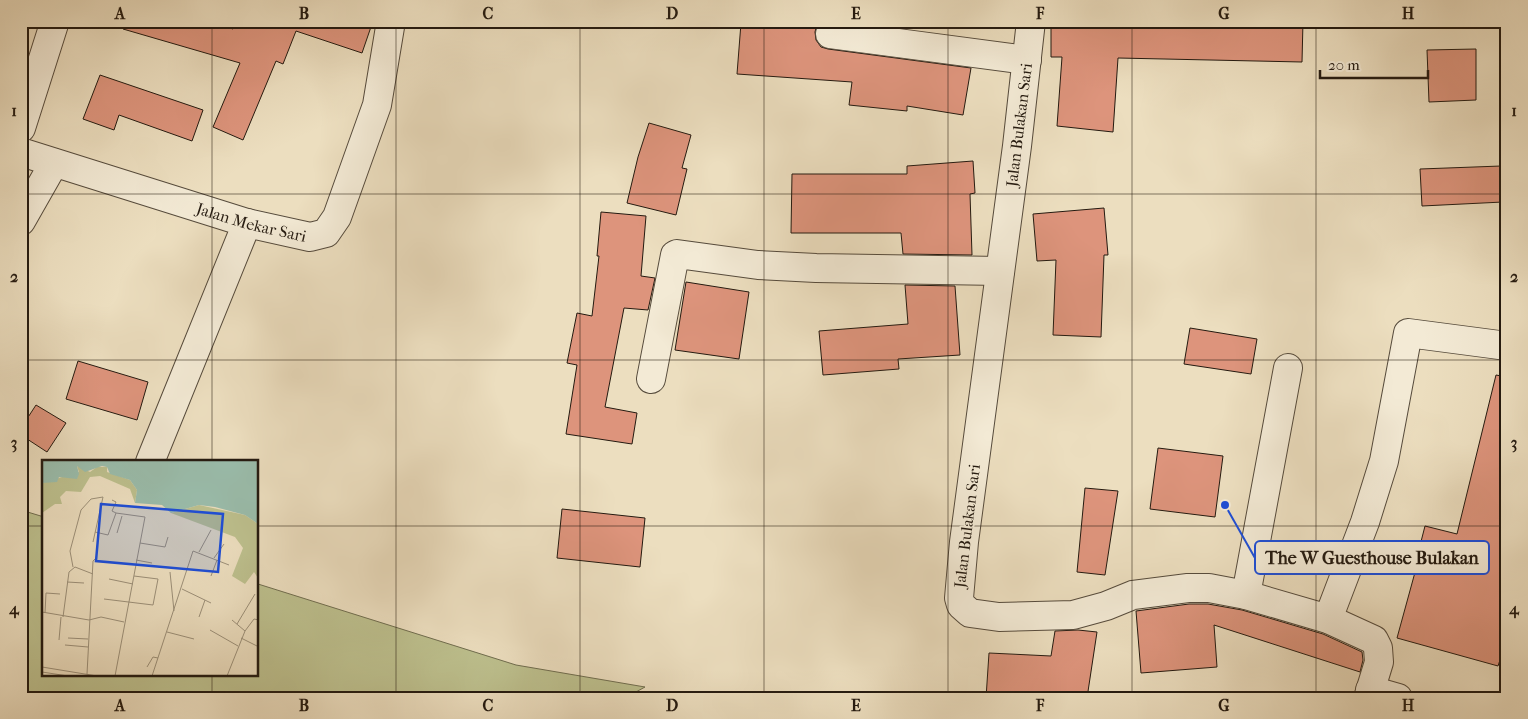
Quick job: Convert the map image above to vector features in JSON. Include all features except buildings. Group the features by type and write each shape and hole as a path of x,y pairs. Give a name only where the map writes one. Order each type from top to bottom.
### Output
{"street":[{"path":"21,128 55,21"},
{"name":"Jalan Mekar Sari","path":"21,152 247,223 310,237 326,233 337,217 377,105 391,21"},
{"name":"Jalan Bulakan Sari","path":"1031,21 964,542 959,590 961,604 970,613 986,616 1073,614 1106,606 1133,595 1158,591 1209,588 1246,595 1328,619 1369,637 1376,644 1379,662 1369,694"},
{"path":"830,34 1027,60"},
{"path":"21,221 54,163"},
{"path":"151,460 247,223"},
{"path":"651,379 675,255 677,254 758,265 816,268 1000,271"},
{"path":"1328,619 1365,522 1384,461 1408,333 1507,346"},
{"path":"1246,595 1288,368"},
{"path":"1369,694 1398,698"}],"green space":[{"path":"21,510 42,516 42,676 259,676 259,584 516,665 645,687 625,698 21,698"}],"place":[{"name":"The W Guesthouse Bulakan","path":"1225,505"}]}
